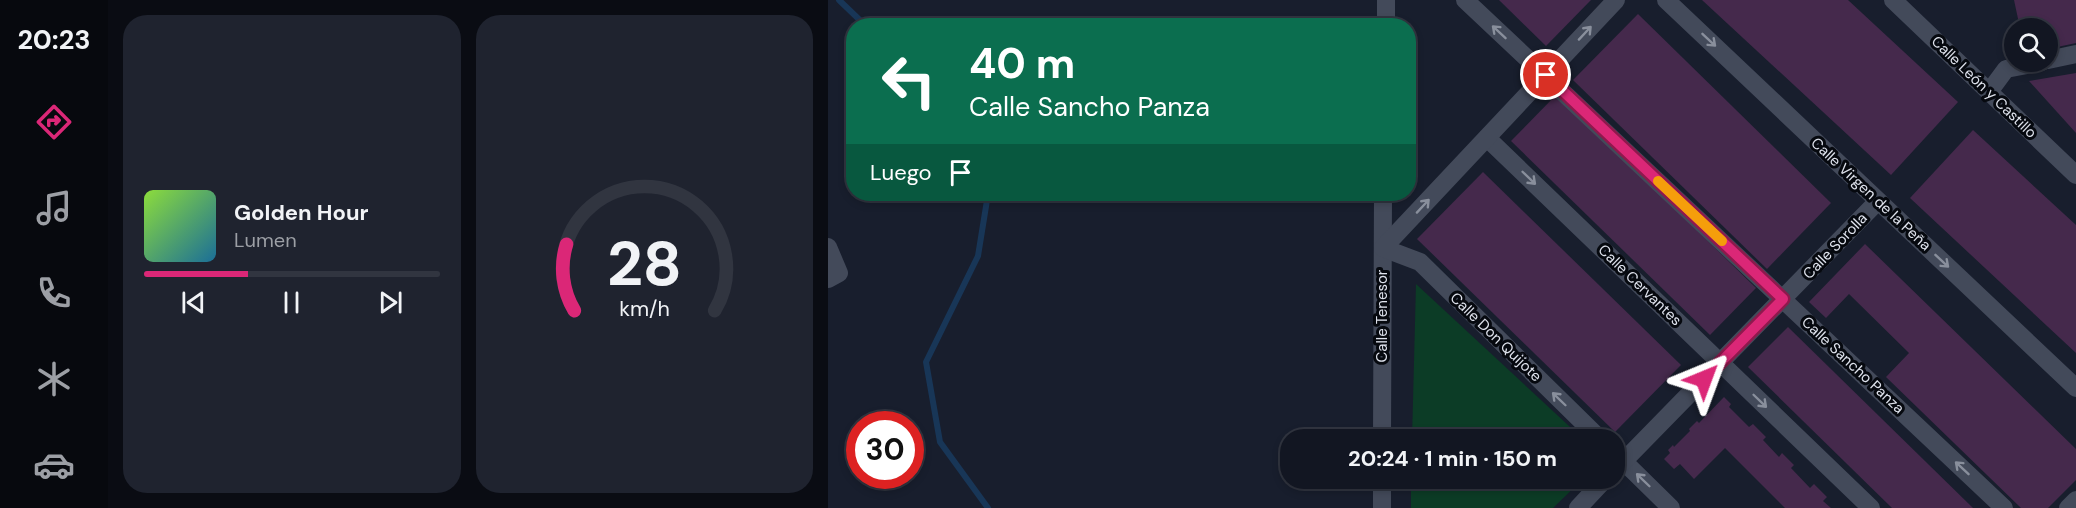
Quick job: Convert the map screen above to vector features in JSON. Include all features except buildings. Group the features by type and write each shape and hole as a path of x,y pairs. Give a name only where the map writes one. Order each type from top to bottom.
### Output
{"street":[{"path":"1386,0 1386,18"},
{"name":"Calle Sancho Panza","path":"1465,0 2004,508"},
{"path":"1383,248 1616,0"},
{"name":"Calle Virgen de la Peña","path":"1666,0 2076,388"},
{"name":"Calle León y Castillo","path":"1894,1 2076,175"},
{"path":"2058,58 2076,54"},
{"path":"1989,92 2004,72"},
{"name":"Calle Cervantes","path":"1487,138 1871,508"},
{"name":"Calle Tenesor","path":"1382,429 1383,201"},
{"name":"Calle Sorolla","path":"1625,453 1720,363 1878,201"},
{"path":"828,247 839,273 828,279"},
{"name":"Calle Don Quijote","path":"1383,248 1420,262 1590,429"},
{"path":"1625,468 1671,508"},
{"path":"1382,489 1382,508"},
{"path":"1578,508 1596,489"},
{"path":"2068,508 2076,500"}],"green space":[{"path":"1416,284 1572,429 1412,429"},
{"path":"1411,489 1573,489 1553,508 1411,508"}],"waterway":[{"path":"839,0 858,18"},
{"path":"987,201 978,256 926,362 940,442 988,508"}],"slow traffic":[{"path":"1658,181 1722,241"}],"route":[{"path":"1546,75 1783,299 1704,379"}]}
